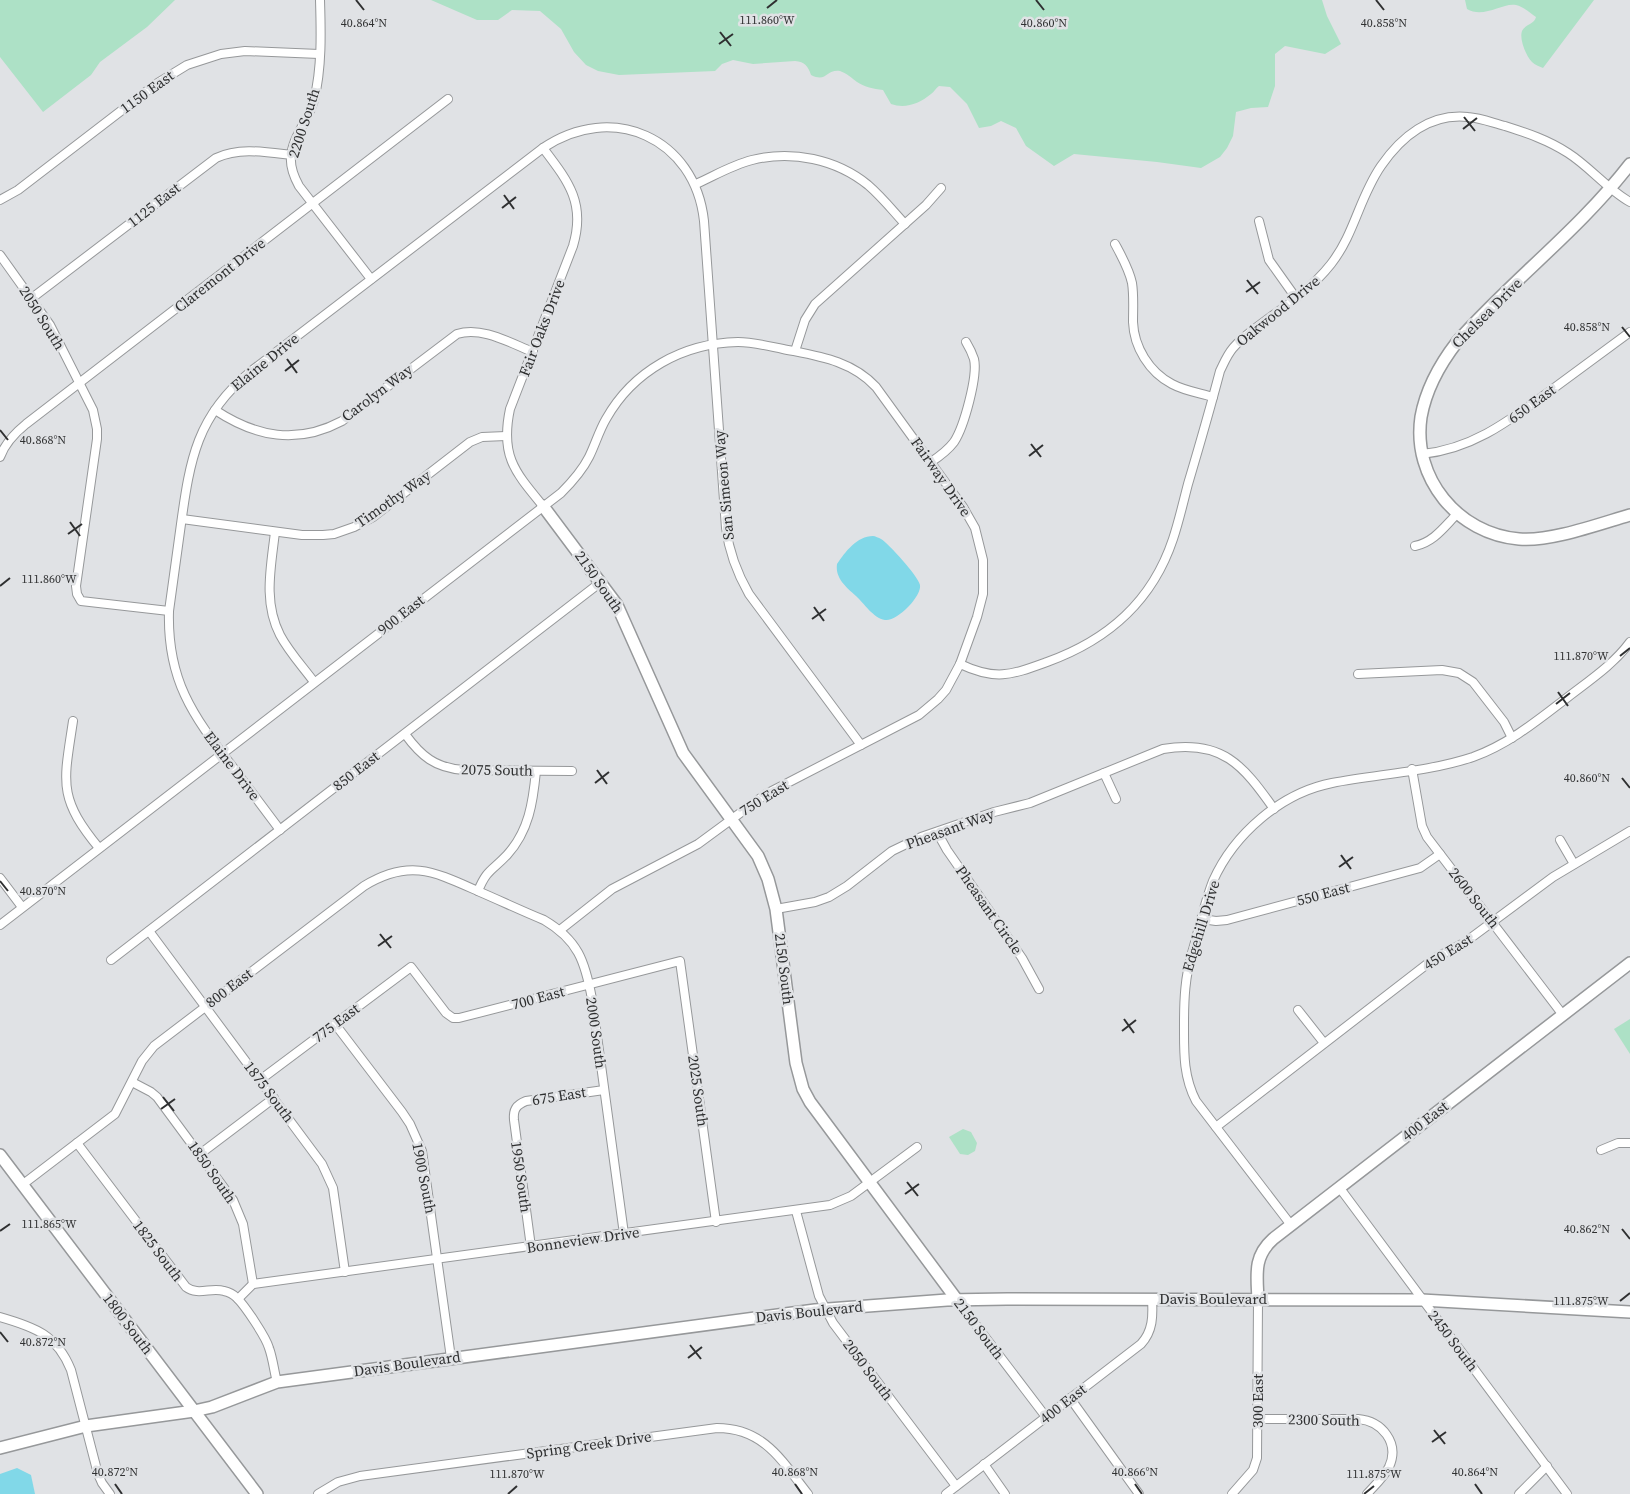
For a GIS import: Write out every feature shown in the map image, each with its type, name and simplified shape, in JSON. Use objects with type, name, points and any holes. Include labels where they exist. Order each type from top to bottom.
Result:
[{"type":"street","name":"2200 South","points":[[320,0],[319,54],[314,101],[291,155],[292,172],[312,203],[371,279]]},
{"type":"street","name":"1150 East","points":[[0,200],[18,190],[156,84],[187,65],[210,57],[239,51],[319,54]]},
{"type":"street","name":"Claremont Drive","points":[[0,455],[18,430],[448,99]]},
{"type":"street","name":"Oakwood Drive","points":[[960,664],[987,674],[1003,675],[1021,671],[1084,647],[1106,632],[1129,612],[1149,588],[1159,572],[1173,540],[1220,371],[1226,357],[1248,333],[1296,298],[1325,271],[1344,245],[1354,227],[1370,184],[1385,160],[1405,138],[1429,122],[1449,117],[1467,116],[1528,133],[1569,154],[1630,202]]},
{"type":"street","name":"Elaine Drive","points":[[280,830],[192,711],[180,685],[172,657],[168,626],[169,612],[188,475],[194,452],[215,410],[240,380],[556,139],[582,130],[601,127],[621,128],[641,134],[660,144],[681,162],[696,184]]},
{"type":"street","name":"Fair Oaks Drive","points":[[543,148],[571,187],[578,223],[572,246],[510,409],[506,436],[507,448],[516,471],[543,506]]},
{"type":"street","name":"1125 East","points":[[32,298],[216,158],[242,151],[291,155]]},
{"type":"street","points":[[696,184],[753,160],[785,156],[809,158],[833,165],[856,177],[878,194],[906,224]]},
{"type":"street","name":"Chelsea Drive","points":[[1630,164],[1611,188],[1558,244],[1465,332],[1450,351],[1431,383],[1420,425],[1422,454],[1426,469],[1435,488],[1456,514],[1476,527],[1493,534],[1529,540],[1548,537],[1630,515]]},
{"type":"street","name":"San Simeon Way","points":[[696,184],[703,212],[726,528],[735,566],[749,594],[861,745]]},
{"type":"street","points":[[795,352],[805,320],[815,304],[906,224],[941,188]]},
{"type":"street","points":[[1258,220],[1269,260],[1296,298]]},
{"type":"street","points":[[1115,244],[1130,274],[1133,293],[1134,331],[1139,349],[1144,358],[1157,373],[1172,384],[1213,397]]},
{"type":"street","name":"2050 South","points":[[0,255],[50,325],[93,410],[97,439],[76,586],[78,598],[81,601],[169,612]]},
{"type":"street","name":"Carolyn Way","points":[[215,410],[229,420],[269,434],[295,436],[308,434],[342,421],[457,334],[477,332],[533,352]]},
{"type":"street","name":"650 East","points":[[1422,454],[1436,453],[1459,447],[1493,432],[1630,332]]},
{"type":"street","points":[[931,462],[951,446],[963,422],[974,371],[974,360],[966,342]]},
{"type":"street","name":"900 East","points":[[0,924],[561,493],[583,467],[606,419],[617,402],[648,371],[668,359],[689,350],[713,344],[746,343],[795,352]]},
{"type":"street","name":"Fairway Drive","points":[[795,352],[840,362],[863,374],[876,387],[970,517],[978,538],[983,560],[984,582],[980,606],[960,664]]},
{"type":"street","name":"Timothy Way","points":[[182,519],[275,532],[323,536],[354,527],[372,517],[470,442],[482,438],[506,436]]},
{"type":"street","name":"2150 South","points":[[543,506],[623,614],[683,753],[761,862],[776,909],[799,1077],[807,1096],[818,1115],[1046,1417]]},
{"type":"street","points":[[1415,546],[1428,542],[1456,514]]},
{"type":"street","points":[[275,532],[269,584],[271,611],[281,636],[314,682]]},
{"type":"street","name":"850 East","points":[[111,960],[601,582]]},
{"type":"street","name":"Edgehill Drive","points":[[1291,1225],[1196,1101],[1191,1091],[1184,1062],[1185,982],[1214,879],[1226,859],[1251,828],[1286,800],[1317,786],[1446,764],[1471,757],[1529,728],[1604,669],[1620,655],[1630,642]]},
{"type":"street","name":"750 East","points":[[560,930],[612,889],[698,844],[766,794],[919,714],[946,690],[960,664]]},
{"type":"street","points":[[1358,674],[1442,670],[1459,673],[1474,682],[1504,722],[1512,738]]},
{"type":"street","points":[[73,721],[66,772],[67,793],[78,821],[99,848]]},
{"type":"street","name":"2075 South","points":[[405,734],[424,756],[436,764],[450,768],[464,770],[572,771]]},
{"type":"street","name":"Pheasant Way","points":[[776,909],[829,897],[847,886],[892,851],[921,837],[994,812],[1030,803],[1162,749],[1201,748],[1216,752],[1237,763],[1254,781],[1274,809]]},
{"type":"street","name":"2600 South","points":[[1412,769],[1422,826],[1427,837],[1563,1014]]},
{"type":"street","points":[[478,891],[484,876],[506,856],[522,832],[531,810],[536,771]]},
{"type":"street","points":[[1104,773],[1116,799]]},
{"type":"street","name":"450 East","points":[[1216,1127],[1435,958],[1464,943],[1542,885],[1630,831]]},
{"type":"street","name":"Pheasant Circle","points":[[937,832],[947,850],[1022,958],[1039,989]]},
{"type":"street","points":[[1560,840],[1574,864]]},
{"type":"street","name":"550 East","points":[[1202,919],[1227,920],[1420,868],[1440,854]]},
{"type":"street","name":"800 East","points":[[22,1184],[115,1114],[149,1050],[357,891],[380,877],[400,871],[425,871],[440,874],[478,891]]},
{"type":"street","points":[[0,878],[22,908]]},
{"type":"street","name":"2000 South","points":[[478,891],[544,920],[560,930],[577,950],[583,962],[589,985],[624,1234]]},
{"type":"street","name":"1875 South","points":[[149,931],[315,1152],[328,1176],[332,1188],[344,1272]]},
{"type":"street","name":"700 East","points":[[411,967],[446,1013],[453,1018],[459,1018],[680,961]]},
{"type":"street","name":"2025 South","points":[[680,961],[716,1222]]},
{"type":"street","name":"400 East","points":[[1258,1300],[1258,1262],[1261,1252],[1273,1239],[1630,963]]},
{"type":"street","name":"775 East","points":[[260,1080],[411,967]]},
{"type":"street","points":[[1298,1010],[1324,1044]]},
{"type":"street","name":"1900 South","points":[[335,1024],[402,1112],[416,1137],[425,1165],[451,1358]]},
{"type":"street","name":"1850 South","points":[[132,1082],[157,1097],[226,1189],[239,1212],[246,1236],[252,1284]]},
{"type":"street","name":"675 East","points":[[515,1108],[520,1103],[526,1101],[604,1090]]},
{"type":"street","points":[[200,1154],[274,1098]]},
{"type":"street","name":"1950 South","points":[[515,1108],[514,1120],[531,1247]]},
{"type":"street","name":"1825 South","points":[[77,1143],[186,1287],[196,1292],[225,1291],[238,1299]]},
{"type":"street","points":[[1601,1150],[1618,1143],[1630,1143]]},
{"type":"street","name":"Bonneview Drive","points":[[252,1284],[830,1205],[841,1202],[917,1147]]},
{"type":"street","name":"1800 South","points":[[0,1155],[256,1494]]},
{"type":"street","name":"2450 South","points":[[1339,1188],[1567,1494]]},
{"type":"street","name":"2050 South","points":[[796,1211],[819,1296],[825,1309],[844,1338],[956,1486]]},
{"type":"street","points":[[252,1284],[238,1299],[266,1340],[272,1355],[277,1382]]},
{"type":"street","name":"400 East","points":[[946,1494],[1146,1338],[1151,1325],[1152,1299]]},
{"type":"street","name":"Davis Boulevard","points":[[0,1448],[86,1426],[212,1407],[277,1382],[825,1309],[957,1300],[1422,1300],[1630,1312]]},
{"type":"street","name":"300 East","points":[[1232,1494],[1257,1462],[1258,1300]]},
{"type":"street","points":[[0,1317],[32,1327],[47,1336],[59,1348],[71,1370],[98,1474],[110,1494]]},
{"type":"street","points":[[1070,1398],[1139,1494]]},
{"type":"street","name":"2300 South","points":[[1258,1419],[1364,1420],[1378,1425],[1386,1433],[1392,1449],[1391,1461],[1386,1471],[1367,1494]]},
{"type":"street","name":"Spring Creek Drive","points":[[318,1494],[338,1482],[360,1476],[717,1428],[737,1429],[766,1443],[808,1494]]},
{"type":"street","points":[[984,1464],[1006,1494]]},
{"type":"street","points":[[1519,1494],[1547,1466]]},
{"type":"green space","points":[[0,0],[175,0],[147,27],[100,62],[91,75],[43,112],[0,57]]},
{"type":"green space","points":[[431,0],[1322,0],[1327,16],[1341,44],[1325,54],[1285,46],[1275,54],[1275,86],[1268,107],[1251,108],[1236,112],[1233,136],[1227,148],[1220,157],[1201,168],[1074,154],[1054,166],[1026,146],[1016,128],[1001,121],[991,126],[979,128],[967,104],[950,87],[939,86],[922,100],[912,105],[901,106],[891,104],[883,90],[863,85],[840,71],[832,72],[824,77],[816,77],[811,75],[804,63],[795,61],[753,64],[733,60],[722,64],[715,71],[619,75],[598,71],[586,65],[574,52],[561,29],[540,11],[512,10],[498,20],[477,20]]},
{"type":"green space","points":[[1465,0],[1594,0],[1543,68],[1534,64],[1530,59],[1525,52],[1521,38],[1523,29],[1533,22],[1536,17],[1516,5],[1473,12],[1467,9]]},
{"type":"green space","points":[[1630,1019],[1630,1054],[1614,1029]]},
{"type":"green space","points":[[963,1129],[971,1132],[977,1143],[975,1151],[968,1155],[960,1154],[949,1137]]},
{"type":"water","points":[[873,536],[881,539],[896,553],[920,585],[920,590],[908,607],[890,620],[881,619],[873,613],[845,586],[838,574],[837,564],[848,550],[862,539]]},
{"type":"water","points":[[17,1468],[31,1475],[35,1494],[0,1494],[0,1474]]}]
